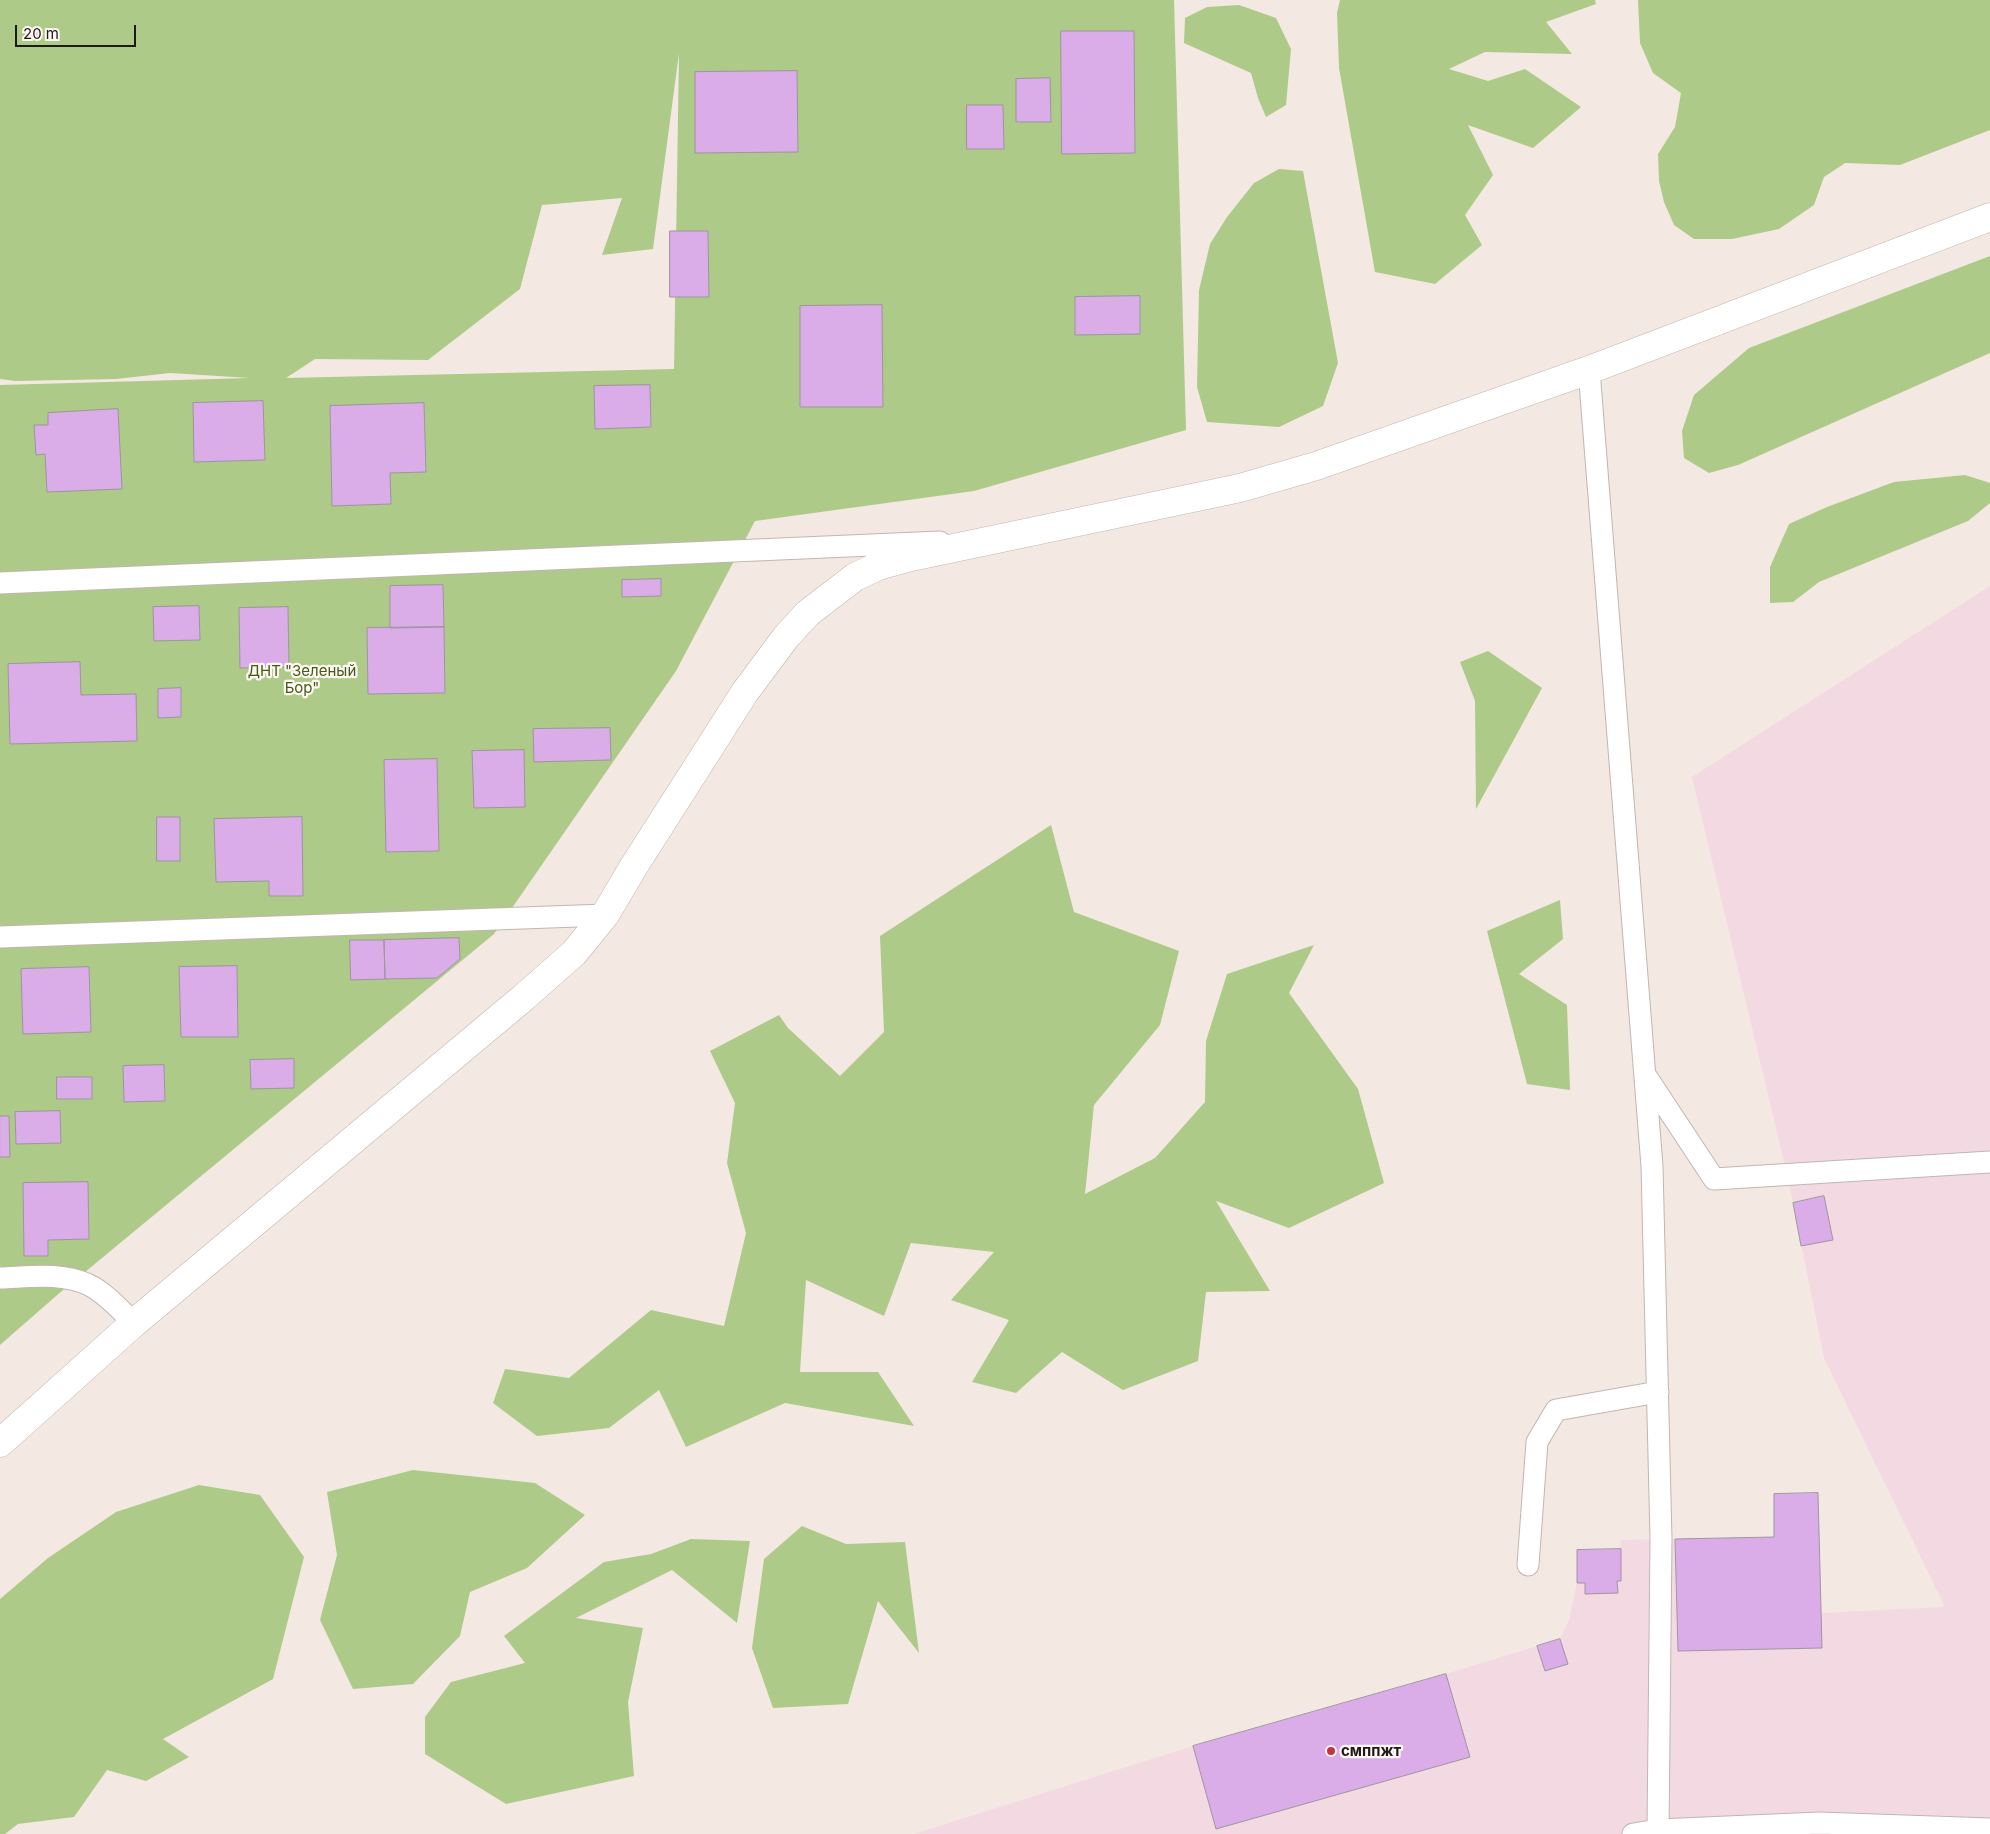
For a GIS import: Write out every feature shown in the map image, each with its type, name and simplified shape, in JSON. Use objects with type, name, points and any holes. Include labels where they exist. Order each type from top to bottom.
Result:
[{"type":"street","points":[[0,1444],[134,1323],[523,998],[574,953],[605,915],[634,866],[766,661],[808,613],[855,577],[878,566],[990,539],[1230,490],[1316,466],[1589,370],[1990,217]]},
{"type":"lane","points":[[1589,370],[1652,1166],[1661,1539],[1658,1830]]},
{"type":"lane","points":[[0,583],[990,539]]},
{"type":"lane","points":[[0,937],[605,915]]},
{"type":"lane","points":[[1644,1074],[1714,1178],[1990,1162]]},
{"type":"lane","points":[[0,1278],[53,1275],[90,1285],[111,1301],[134,1323]]},
{"type":"lane","points":[[1528,1565],[1537,1442],[1556,1410],[1658,1392]]},
{"type":"lane","points":[[1633,1834],[1658,1830],[1819,1824],[1990,1829]]},
{"type":"shaded area","points":[[1990,586],[1990,1834],[914,1834],[1193,1746],[1446,1674],[1560,1639],[1569,1620],[1577,1583],[1577,1550],[1620,1549],[1621,1540],[1675,1539],[1678,1651],[1821,1648],[1821,1613],[1945,1607],[1824,1358],[1787,1174],[1692,777]]},
{"type":"green space","name":"ДНТ \"Зеленый Бор\"","points":[[0,0],[1174,0],[1186,430],[974,491],[755,521],[676,671],[494,934],[56,1296],[0,1345],[0,385],[250,378],[170,373],[116,379],[15,381],[0,379]],"holes":[[[679,53],[674,369],[286,378],[315,359],[428,360],[520,289],[542,205],[622,198],[602,255],[653,249]]]},
{"type":"green space","points":[[1340,0],[1595,0],[1596,4],[1546,22],[1572,54],[1485,52],[1449,69],[1488,81],[1525,69],[1581,107],[1533,148],[1468,125],[1493,175],[1465,215],[1482,245],[1435,284],[1375,272],[1339,68],[1337,13]]},
{"type":"green space","points":[[1638,0],[1990,0],[1990,130],[1900,165],[1845,163],[1824,177],[1814,205],[1779,229],[1732,239],[1694,239],[1674,225],[1664,202],[1659,181],[1658,154],[1675,127],[1681,93],[1653,73],[1640,43]]},
{"type":"green space","points":[[1239,5],[1276,18],[1291,49],[1286,105],[1266,117],[1251,73],[1184,43],[1185,18],[1207,7]]},
{"type":"green space","points":[[1279,169],[1303,171],[1338,363],[1323,406],[1279,427],[1207,422],[1197,387],[1199,290],[1210,244],[1227,217],[1254,183]]},
{"type":"green space","points":[[1990,256],[1990,353],[1738,465],[1709,473],[1684,458],[1682,431],[1694,395],[1749,348]]},
{"type":"green space","points":[[1965,475],[1990,483],[1990,503],[1968,521],[1819,582],[1793,602],[1770,603],[1770,567],[1789,524],[1827,507],[1894,482]]},
{"type":"green space","points":[[1488,651],[1542,688],[1476,809],[1475,701],[1460,662]]},
{"type":"green space","points":[[1051,825],[1074,912],[1179,951],[1160,1025],[1094,1105],[1085,1194],[1155,1158],[1205,1102],[1206,1041],[1227,974],[1314,945],[1289,993],[1358,1089],[1384,1183],[1289,1228],[1216,1201],[1270,1291],[1206,1292],[1198,1361],[1123,1390],[1062,1352],[1016,1393],[972,1382],[1009,1320],[951,1300],[994,1252],[911,1243],[884,1316],[806,1280],[800,1372],[878,1372],[914,1426],[785,1403],[686,1447],[659,1390],[609,1428],[537,1436],[493,1403],[505,1369],[569,1378],[651,1310],[724,1326],[746,1233],[727,1163],[735,1103],[710,1051],[779,1015],[788,1028],[840,1076],[884,1032],[880,936]]},
{"type":"green space","points":[[1560,900],[1563,939],[1519,974],[1567,1005],[1570,1090],[1527,1084],[1487,931]]},
{"type":"green space","points":[[413,1470],[535,1483],[585,1515],[527,1568],[470,1592],[460,1636],[413,1684],[353,1689],[320,1620],[337,1555],[327,1492]]},
{"type":"green space","points":[[199,1485],[260,1495],[304,1557],[273,1679],[163,1739],[189,1757],[146,1781],[107,1770],[74,1817],[18,1824],[5,1834],[0,1834],[0,1599],[48,1558],[116,1512]]},
{"type":"green space","points":[[802,1526],[846,1544],[905,1542],[919,1653],[878,1601],[848,1704],[773,1708],[752,1648],[764,1559]]},
{"type":"green space","points":[[691,1539],[750,1541],[737,1623],[672,1570],[576,1618],[643,1628],[628,1702],[634,1776],[506,1804],[425,1754],[425,1717],[451,1682],[525,1663],[504,1636],[604,1562],[651,1554]]},
{"type":"building","points":[[1061,31],[1134,31],[1135,153],[1062,154]]},
{"type":"building","points":[[797,71],[798,152],[695,153],[695,72]]},
{"type":"building","points":[[1050,78],[1051,122],[1016,122],[1016,79]]},
{"type":"building","points":[[967,105],[1003,105],[1004,149],[967,149]]},
{"type":"building","points":[[670,231],[708,231],[709,297],[670,297]]},
{"type":"building","points":[[1140,296],[1140,334],[1075,335],[1075,297]]},
{"type":"building","points":[[882,305],[883,407],[800,407],[800,306]]},
{"type":"building","points":[[650,385],[651,427],[595,429],[594,386]]},
{"type":"building","points":[[263,401],[265,460],[194,462],[193,403]]},
{"type":"building","points":[[424,403],[426,472],[390,473],[391,504],[332,506],[330,406]]},
{"type":"building","points":[[118,409],[122,489],[47,492],[45,454],[36,455],[34,425],[48,425],[48,413]]},
{"type":"building","points":[[661,579],[661,596],[622,597],[622,580]]},
{"type":"building","points":[[443,585],[444,627],[390,628],[390,586]]},
{"type":"building","points":[[199,606],[200,640],[154,641],[153,607]]},
{"type":"building","points":[[288,607],[289,667],[240,668],[239,608]]},
{"type":"building","points":[[444,627],[445,693],[368,694],[367,628]]},
{"type":"building","points":[[80,662],[81,695],[136,694],[137,741],[10,744],[8,664]]},
{"type":"building","points":[[181,688],[181,717],[158,718],[158,689]]},
{"type":"building","points":[[610,728],[611,760],[534,762],[533,729]]},
{"type":"building","points":[[524,750],[525,807],[474,808],[472,751]]},
{"type":"building","points":[[437,759],[439,851],[386,852],[384,760]]},
{"type":"building","points":[[157,817],[180,817],[180,861],[157,861]]},
{"type":"building","points":[[302,817],[303,896],[269,896],[269,881],[216,882],[214,819]]},
{"type":"building","points":[[459,938],[460,959],[437,978],[385,979],[384,940]]},
{"type":"building","points":[[350,940],[384,940],[385,979],[351,980]]},
{"type":"building","points":[[237,966],[238,1037],[181,1037],[179,967]]},
{"type":"building","points":[[89,967],[91,1032],[23,1034],[21,969]]},
{"type":"building","points":[[294,1059],[294,1088],[251,1089],[250,1060]]},
{"type":"building","points":[[164,1065],[165,1101],[124,1102],[123,1066]]},
{"type":"building","points":[[57,1077],[92,1077],[92,1099],[57,1099]]},
{"type":"building","points":[[60,1111],[61,1143],[16,1144],[15,1112]]},
{"type":"building","points":[[0,1116],[9,1116],[10,1157],[0,1157]]},
{"type":"building","points":[[88,1182],[89,1239],[48,1240],[48,1256],[24,1256],[23,1183]]},
{"type":"building","points":[[1824,1196],[1833,1240],[1801,1246],[1793,1203]]},
{"type":"building","points":[[1818,1493],[1822,1648],[1678,1651],[1675,1539],[1774,1537],[1774,1494]]},
{"type":"building","points":[[1621,1549],[1621,1581],[1617,1581],[1618,1593],[1585,1594],[1585,1583],[1577,1583],[1577,1550]]},
{"type":"building","points":[[1560,1639],[1568,1664],[1545,1671],[1537,1646]]},
{"type":"building","name":"смппжт","points":[[1446,1674],[1470,1757],[1216,1829],[1193,1746]]},
{"type":"place","name":"смппжт","points":[[1331,1751]]}]
